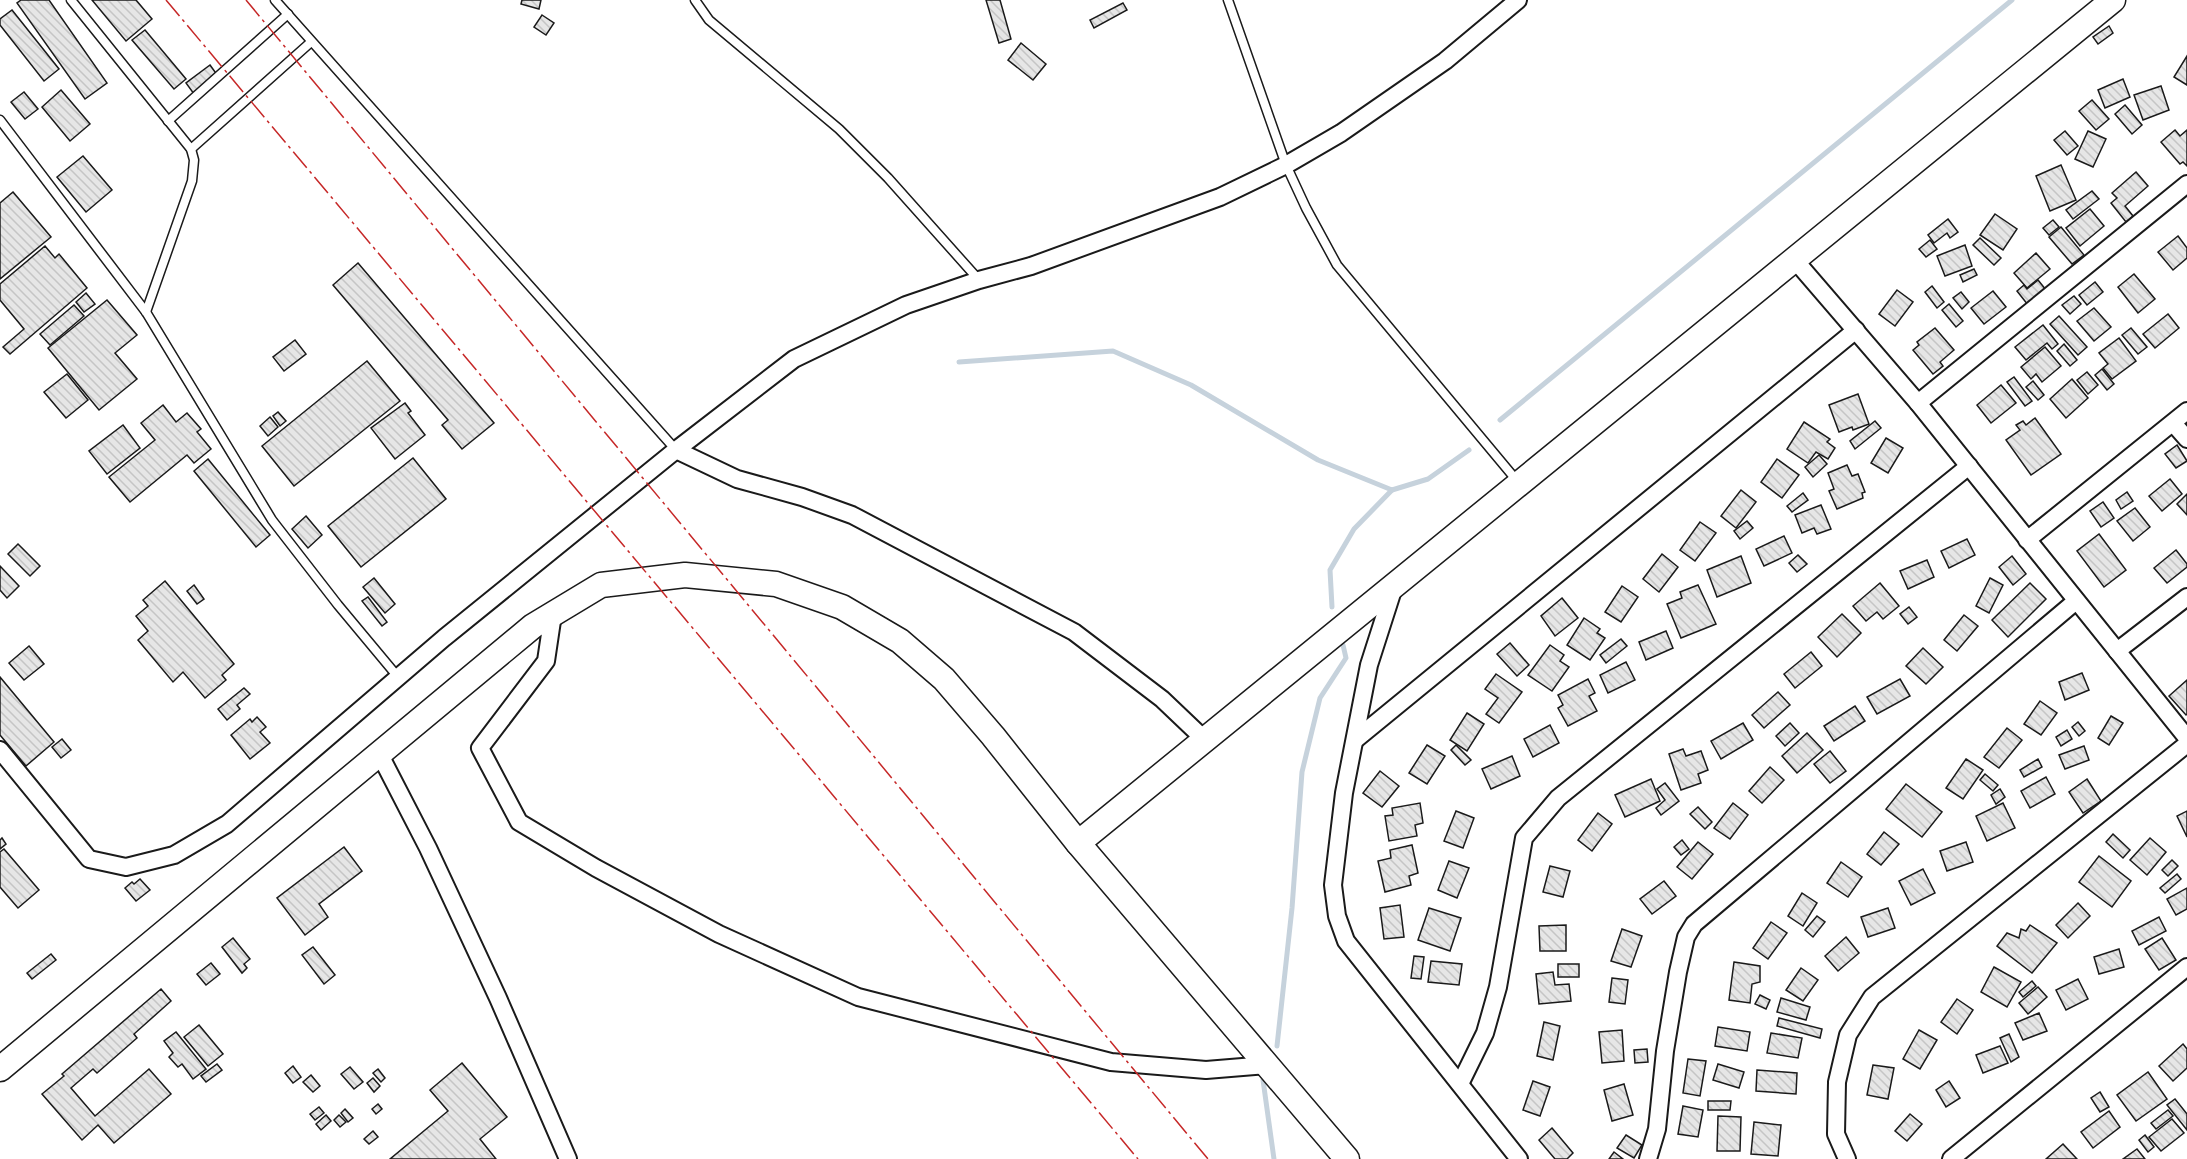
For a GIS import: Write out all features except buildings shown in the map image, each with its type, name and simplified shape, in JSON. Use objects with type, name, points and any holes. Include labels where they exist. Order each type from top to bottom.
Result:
[{"type":"street","points":[[0,750],[89,859],[126,867],[174,855],[227,824],[444,638],[676,450],[794,358],[906,305],[979,280],[1031,266],[1220,197],[1286,165],[1341,133],[1445,61],[1518,0]]},
{"type":"street","points":[[1078,843],[2113,0]]},
{"type":"street","points":[[1918,403],[2187,184]]},
{"type":"street","points":[[1794,259],[1918,403],[2187,738]]},
{"type":"street","points":[[1355,740],[1856,330]]},
{"type":"street","points":[[2027,540],[2187,411]]},
{"type":"street","points":[[2173,423],[2187,439]]},
{"type":"street","points":[[676,450],[737,479],[802,497],[852,515],[1074,632],[1162,699],[1204,739]]},
{"type":"street","points":[[1460,1084],[1485,1033],[1498,987],[1524,838],[1558,798],[1969,466]]},
{"type":"street","points":[[0,1069],[533,626],[601,585],[685,575],[776,584],[842,607],[900,641],[944,679],[993,736],[1078,843],[1347,1159]]},
{"type":"street","points":[[1395,583],[1369,665],[1347,773],[1333,885],[1337,916],[1346,940],[1519,1159]]},
{"type":"street","points":[[2117,651],[2187,597]]},
{"type":"street","points":[[1648,1159],[1657,1130],[1665,1051],[1678,972],[1686,937],[1694,924],[2076,601]]},
{"type":"street","points":[[553,614],[546,661],[480,748],[519,822],[596,868],[719,934],[858,996],[1111,1062],[1206,1070],[1268,1065]]},
{"type":"street","points":[[1847,1159],[1836,1134],[1837,1082],[1848,1035],[1872,997],[2187,744]]},
{"type":"street","points":[[380,753],[428,848],[498,998],[568,1159]]},
{"type":"street","points":[[1951,1159],[2187,967]]},
{"type":"lane","points":[[71,0],[191,148],[194,160],[192,181],[146,312]]},
{"type":"lane","points":[[275,0],[676,450]]},
{"type":"lane","points":[[695,0],[709,20],[847,137],[888,178],[979,280]]},
{"type":"lane","points":[[1228,0],[1286,165],[1337,265],[1518,483]]},
{"type":"lane","points":[[168,121],[288,14]]},
{"type":"lane","points":[[191,148],[311,42]]},
{"type":"lane","points":[[0,120],[146,312],[272,520],[398,677]]},
{"type":"waterway","points":[[1500,420],[2012,0]]},
{"type":"waterway","points":[[959,362],[1113,351],[1191,385],[1318,460],[1392,490],[1428,479],[1469,450]]},
{"type":"waterway","points":[[1332,607],[1330,570],[1354,529],[1392,490]]},
{"type":"waterway","points":[[1277,1046],[1292,908],[1302,772],[1320,698],[1346,658],[1343,645]]},
{"type":"waterway","points":[[1263,1080],[1274,1159]]},
{"type":"power","points":[[166,0],[1138,1159]]},
{"type":"power","points":[[246,0],[1208,1159]]}]
